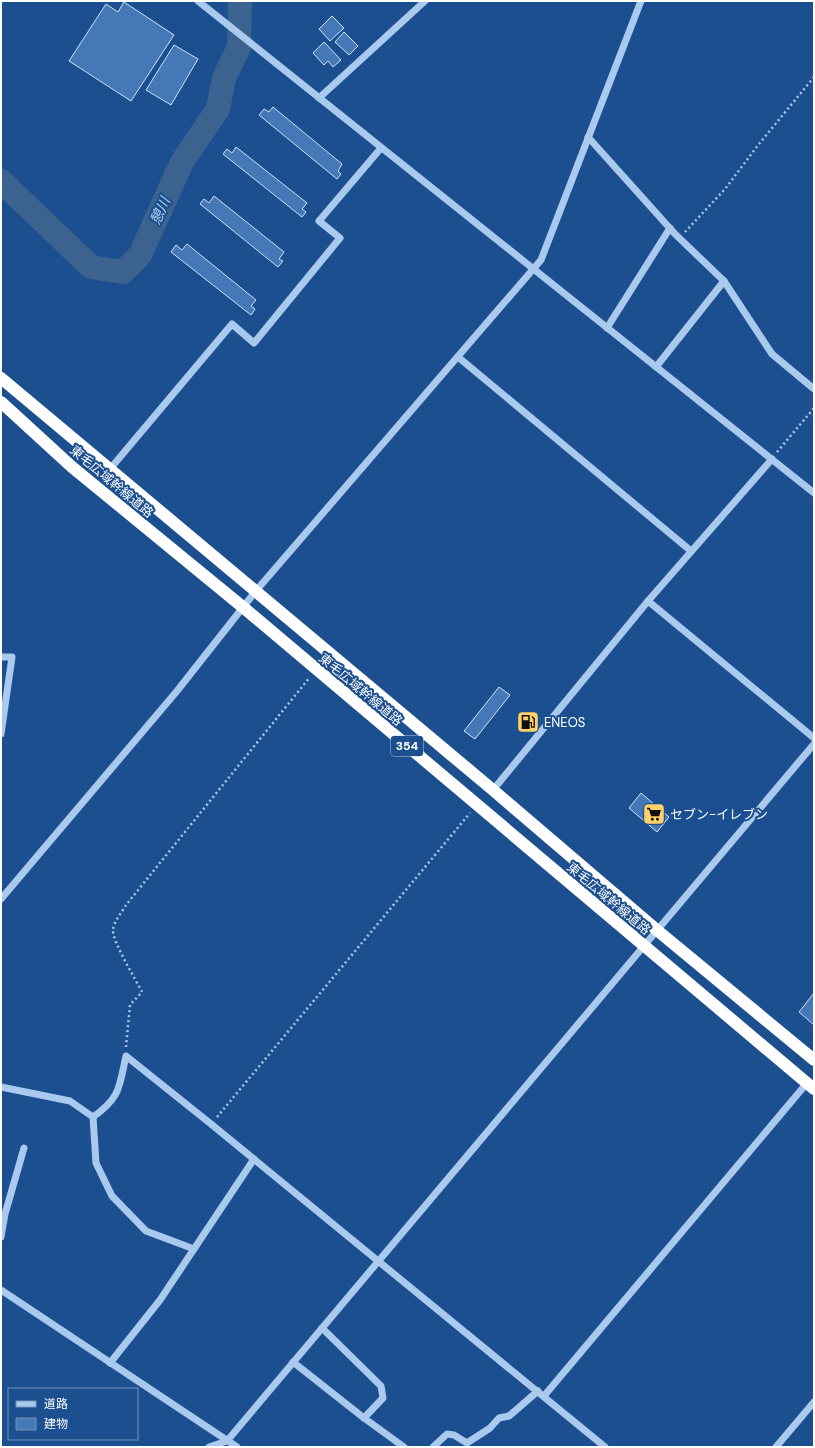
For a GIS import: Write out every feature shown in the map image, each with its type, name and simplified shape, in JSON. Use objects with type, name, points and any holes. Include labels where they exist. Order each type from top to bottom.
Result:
[{"type":"highway","name":"東毛広域幹線道路","points":[[1,378],[493,790],[658,931],[814,1060]]},
{"type":"highway","name":"東毛広域幹線道路","points":[[1,402],[72,467],[244,608],[810,1086]]},
{"type":"street","points":[[198,1],[814,493]]},
{"type":"street","points":[[319,98],[425,1]]},
{"type":"street","points":[[1,899],[177,692],[256,592],[534,270],[541,260],[641,1]]},
{"type":"street","points":[[588,137],[670,228],[724,281],[772,354],[814,389]]},
{"type":"street","points":[[110,469],[232,324],[254,342],[340,238],[319,221],[381,148]]},
{"type":"street","points":[[607,328],[670,228]]},
{"type":"street","points":[[656,367],[724,281]]},
{"type":"street","points":[[458,357],[691,551]]},
{"type":"street","points":[[493,790],[648,601],[772,459]]},
{"type":"street","points":[[648,601],[814,738]]},
{"type":"street","points":[[1,657],[12,657],[1,734]]},
{"type":"street","points":[[209,1447],[228,1444],[378,1260],[643,945],[658,931],[814,744]]},
{"type":"street","points":[[93,1117],[110,1105],[118,1091],[126,1056],[212,1124],[605,1447]]},
{"type":"street","points":[[433,1447],[447,1434],[454,1435],[467,1443],[490,1428],[499,1418],[509,1416],[541,1394],[810,1086]]},
{"type":"street","points":[[1,1087],[70,1100],[93,1117],[96,1164],[112,1196],[146,1231],[194,1249]]},
{"type":"street","points":[[1,1237],[5,1214],[24,1148]]},
{"type":"street","points":[[110,1363],[160,1300],[254,1159]]},
{"type":"street","points":[[1,1290],[228,1444],[237,1447]]},
{"type":"street","points":[[322,1328],[382,1386],[383,1398],[364,1418]]},
{"type":"street","points":[[294,1362],[364,1418],[404,1447]]},
{"type":"street","points":[[776,1447],[814,1402]]},
{"type":"path","points":[[680,238],[725,189],[759,144],[814,77]]},
{"type":"path","points":[[772,459],[814,408]]},
{"type":"path","points":[[126,1056],[130,1005],[142,992],[117,944],[113,930],[126,905],[316,669]]},
{"type":"path","points":[[212,1124],[477,805]]},
{"type":"building","points":[[124,2],[174,35],[131,101],[69,61],[106,4],[118,12]]},
{"type":"building","points":[[332,16],[344,28],[330,41],[319,29]]},
{"type":"building","points":[[344,32],[358,46],[349,55],[335,42]]},
{"type":"building","points":[[324,42],[341,60],[333,67],[328,61],[324,65],[313,53]]},
{"type":"building","points":[[174,45],[198,59],[171,105],[146,90]]},
{"type":"building","points":[[273,107],[342,164],[338,171],[341,174],[337,179],[259,115],[264,109],[269,112]]},
{"type":"building","points":[[236,147],[307,203],[302,209],[306,212],[302,217],[223,154],[227,149],[232,153]]},
{"type":"building","points":[[214,196],[284,252],[279,259],[283,261],[278,267],[200,204],[204,199],[209,203]]},
{"type":"building","points":[[187,244],[256,300],[251,306],[255,309],[251,315],[171,252],[176,245],[182,250]]},
{"type":"building","points":[[499,687],[510,695],[475,739],[464,731]]},
{"type":"building","points":[[641,793],[669,817],[657,832],[629,808]]},
{"type":"building","points":[[814,993],[814,1025],[799,1012]]},
{"type":"waterway","name":"憩川","points":[[1,181],[91,267],[123,272],[140,255],[182,162],[218,109],[224,78],[239,47],[240,1]]},
{"type":"place","name":"ENEOS","points":[[528,722]]},
{"type":"place","name":"セブン-イレブン","points":[[654,814]]}]
